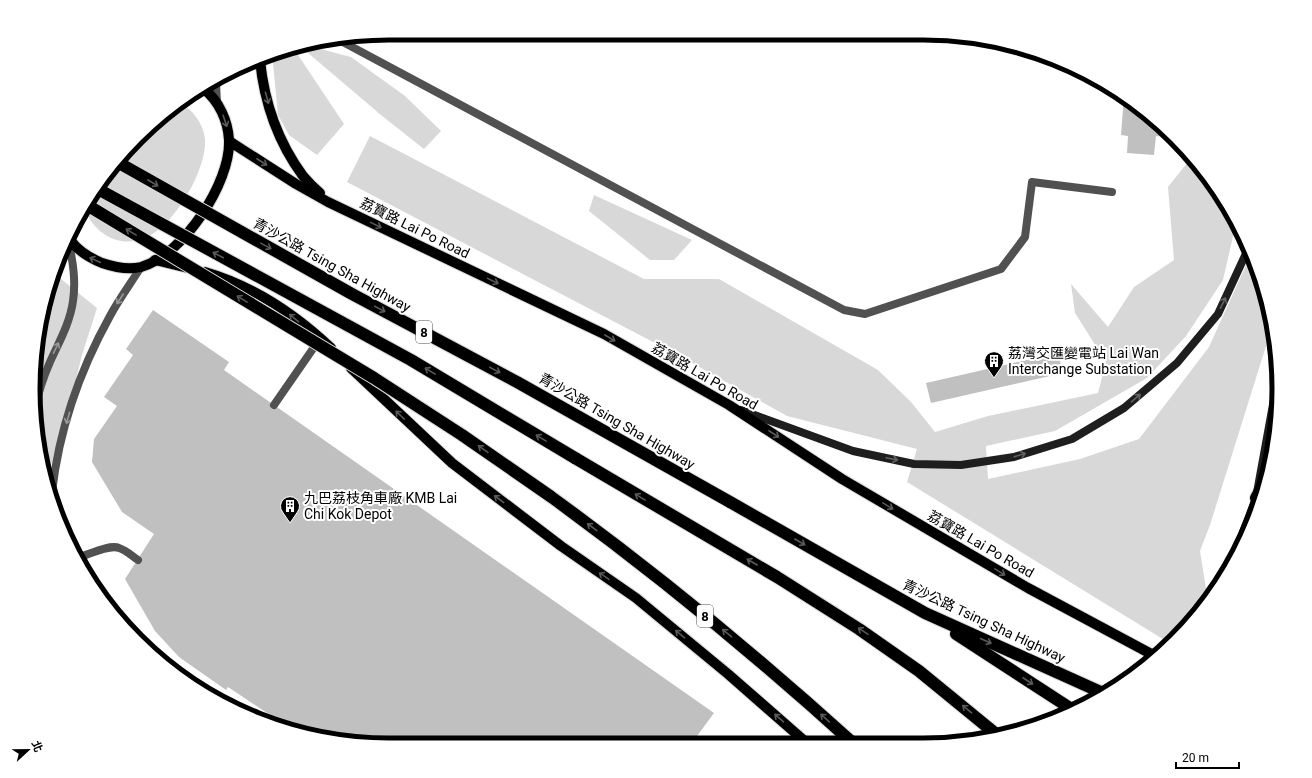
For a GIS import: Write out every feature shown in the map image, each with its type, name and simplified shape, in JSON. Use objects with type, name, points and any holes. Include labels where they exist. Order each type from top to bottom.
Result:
[{"type":"highway","name":"青沙公路 Tsing Sha Highway","points":[[122,165],[352,294],[517,382],[925,613],[1098,691]]},
{"type":"highway","points":[[102,191],[411,360],[778,577],[859,628],[898,656],[992,731]]},
{"type":"highway","name":"8","points":[[91,207],[374,378],[462,435],[550,496],[632,557],[707,617],[847,738]]},
{"type":"highway","points":[[925,613],[1067,706]]},
{"type":"main road","points":[[260,65],[262,81],[271,116],[281,139],[291,158],[304,177],[328,202]]},
{"type":"main road","points":[[72,244],[92,259],[108,265],[126,268],[141,267],[175,248],[192,228],[208,205],[220,182],[226,163],[229,141],[228,129],[217,103],[206,92]]},
{"type":"main road","name":"荔寶路 Lai Po Road","points":[[229,141],[296,184],[328,202],[604,334],[729,406],[842,479],[1028,588],[1150,653]]},
{"type":"main road","points":[[729,406],[854,451],[914,464],[961,465],[1014,457],[1072,439],[1124,408],[1177,363],[1218,314],[1245,255]]},
{"type":"main road","points":[[155,260],[207,273],[245,287],[282,307],[320,338],[452,463],[561,546],[636,598],[728,674],[801,738]]},
{"type":"main road","points":[[1259,483],[1270,420]]},
{"type":"street","points":[[344,43],[837,307],[851,312],[865,314],[1001,269],[1025,237],[1032,182],[1112,192]]},
{"type":"street","points":[[216,86],[217,103]]},
{"type":"street","points":[[40,391],[50,363],[66,328],[74,302],[75,274],[71,247]]},
{"type":"street","points":[[54,484],[62,440],[80,380],[92,351],[111,314],[141,267]]},
{"type":"street","points":[[274,405],[320,338]]},
{"type":"street","points":[[83,556],[106,548],[114,547],[120,548],[138,560]]},
{"type":"shaded area","points":[[317,48],[351,57],[405,96],[441,131],[424,149],[381,115],[305,51]]},
{"type":"shaded area","points":[[297,53],[344,124],[317,155],[289,135],[278,115],[273,60]]},
{"type":"shaded area","points":[[185,106],[189,109],[200,122],[204,133],[204,151],[201,165],[188,194],[169,219],[149,236],[129,242],[111,238],[96,227],[87,214],[99,195],[112,177],[142,142]]},
{"type":"shaded area","points":[[370,136],[644,279],[719,279],[878,370],[911,402],[935,432],[988,416],[1098,393],[1106,362],[1075,313],[1071,284],[1108,327],[1134,287],[1174,260],[1168,187],[1187,161],[1213,195],[1234,232],[1223,280],[1186,336],[1147,378],[1055,431],[986,446],[988,479],[1080,459],[1139,439],[1209,347],[1248,263],[1260,299],[1268,337],[1210,525],[1200,551],[1207,592],[1185,619],[1165,640],[907,482],[917,449],[787,416],[678,355],[347,182]]},
{"type":"shaded area","points":[[594,195],[692,240],[674,260],[650,260],[589,211]]},
{"type":"shaded area","points":[[59,277],[97,308],[82,355],[55,465],[52,462],[50,469],[43,435],[40,389],[43,343],[52,299]]},
{"type":"building","points":[[1123,104],[1164,137],[1156,136],[1154,155],[1127,153],[1128,136],[1121,135]]},
{"type":"building","name":"九巴荔枝角車廠 KMB Lai Chi Kok Depot","points":[[153,310],[229,362],[224,370],[714,713],[697,736],[700,738],[389,738],[343,735],[299,726],[282,721],[267,713],[228,687],[226,690],[179,657],[155,631],[125,579],[154,534],[122,512],[92,462],[94,439],[117,406],[104,397],[133,355],[126,349]]},
{"type":"building","name":"荔灣交匯變電站 Lai Wan Interchange Substation","points":[[1058,353],[1063,373],[931,403],[926,383]]},
{"type":"place","name":"荔灣交匯變電站 Lai Wan Interchange Substation","points":[[994,378]]},
{"type":"place","name":"九巴荔枝角車廠 KMB Lai Chi Kok Depot","points":[[290,523]]}]
